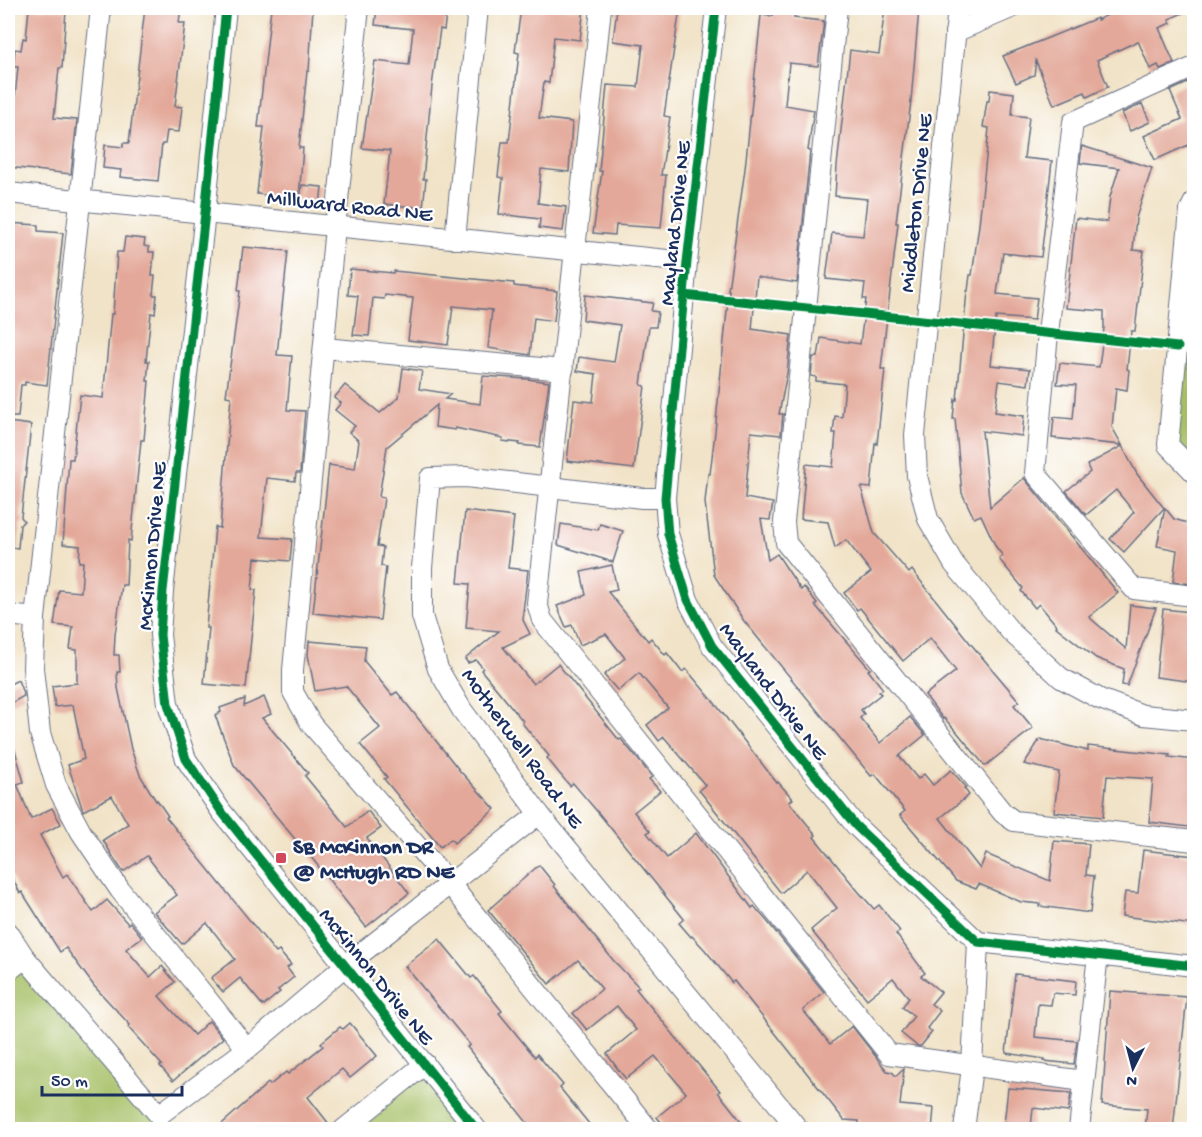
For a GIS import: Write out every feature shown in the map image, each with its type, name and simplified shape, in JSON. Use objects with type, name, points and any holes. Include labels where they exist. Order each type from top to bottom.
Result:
[{"type":"street","points":[[101,8],[35,618],[33,668],[40,733],[56,786],[81,832],[120,890],[247,1049]]},
{"type":"street","name":"McKinnon Drive NE","points":[[226,8],[163,591],[160,635],[168,704],[186,759],[221,811],[477,1130]]},
{"type":"street","points":[[359,8],[292,669],[293,692],[311,724],[450,884],[649,1130]]},
{"type":"street","points":[[455,239],[478,8]]},
{"type":"street","points":[[601,8],[537,603],[542,620],[889,1054],[1083,1081]]},
{"type":"street","name":"Mayland Drive NE","points":[[716,8],[687,262],[665,498],[668,534],[688,600],[712,646],[856,826],[978,942]]},
{"type":"street","points":[[837,8],[784,522],[786,543],[1003,813],[1014,821],[1194,841]]},
{"type":"street","name":"Middleton Drive NE","points":[[958,8],[915,435],[917,476],[928,519],[954,564],[1011,632],[1060,678],[1100,699],[1143,715],[1194,720]]},
{"type":"street","points":[[955,32],[1011,8]]},
{"type":"street","points":[[1194,67],[1073,122],[1048,333],[1035,473],[1134,589],[1194,596]]},
{"type":"street","name":"Millward Road NE","points":[[8,193],[687,262]]},
{"type":"street","points":[[1194,202],[1190,210],[1168,445],[1194,472]]},
{"type":"street","points":[[324,348],[562,370]]},
{"type":"street","name":"Motherwell Road NE","points":[[665,498],[642,498],[466,477],[430,478],[422,568],[422,616],[438,669],[462,710],[539,814],[799,1130]]},
{"type":"street","points":[[8,615],[35,618]]},
{"type":"street","points":[[8,932],[25,958],[160,1122],[345,966],[539,814]]},
{"type":"street","points":[[964,1130],[972,1067],[978,942],[1194,966]]},
{"type":"street","points":[[1079,1130],[1098,954]]},
{"type":"street","points":[[8,971],[25,958]]},
{"type":"street","points":[[343,1130],[425,1064]]},
{"type":"green space","points":[[1194,202],[1194,472],[1168,445]]},
{"type":"green space","points":[[25,958],[159,1115],[161,1129],[8,1130],[8,971]]},
{"type":"green space","points":[[425,1064],[477,1130],[343,1130]]},
{"type":"building","points":[[29,8],[66,10],[62,68],[59,68],[54,118],[77,120],[71,174],[8,167],[18,67],[13,67],[15,49],[21,50],[23,38],[26,39]]},
{"type":"building","points":[[145,8],[181,8],[179,23],[185,23],[175,106],[182,107],[179,132],[167,131],[165,144],[162,144],[158,181],[120,177],[121,170],[103,168],[105,145],[123,147],[123,143],[129,143]]},
{"type":"building","points":[[271,8],[313,8],[309,71],[307,71],[299,148],[303,148],[299,198],[257,194],[264,127],[258,127]]},
{"type":"building","points":[[377,8],[447,8],[444,30],[440,29],[432,86],[423,179],[426,179],[423,208],[384,204],[390,151],[362,148],[375,61],[409,65],[413,29],[375,25]]},
{"type":"building","points":[[521,8],[584,8],[580,40],[554,37],[549,83],[544,82],[539,118],[572,122],[569,172],[541,169],[538,203],[566,207],[563,231],[539,228],[540,219],[499,214],[503,178],[498,177],[502,142],[509,142],[519,53],[515,52]]},
{"type":"building","points":[[617,8],[680,8],[664,116],[670,117],[661,175],[666,175],[661,228],[616,225],[615,235],[593,233],[602,171],[599,171],[607,85],[638,87],[643,45],[613,41]]},
{"type":"building","points":[[773,8],[795,8],[794,18],[824,21],[818,66],[789,63],[785,105],[814,110],[808,150],[810,151],[797,283],[757,277],[752,329],[791,335],[779,414],[783,414],[781,435],[751,432],[745,498],[773,503],[770,520],[761,519],[768,560],[777,554],[801,590],[804,587],[817,603],[815,605],[870,669],[868,670],[883,689],[879,692],[881,694],[861,710],[864,714],[860,718],[880,743],[910,717],[925,735],[899,756],[918,779],[924,774],[933,785],[951,770],[966,787],[964,788],[969,795],[940,818],[980,869],[986,854],[1050,881],[1054,841],[1089,844],[1086,875],[1094,876],[1090,913],[1021,902],[979,884],[976,889],[956,881],[900,815],[905,811],[875,774],[871,776],[744,621],[714,575],[705,502],[715,432],[728,290],[745,169],[761,15],[773,16]]},
{"type":"building","points":[[885,8],[919,9],[881,369],[885,369],[877,444],[875,443],[871,488],[861,487],[874,533],[909,573],[912,570],[1019,701],[1014,705],[1033,728],[985,766],[925,695],[956,671],[930,638],[903,661],[860,608],[857,610],[844,593],[871,572],[846,540],[835,548],[828,522],[801,519],[806,464],[833,467],[835,416],[842,417],[845,384],[816,381],[816,377],[811,376],[813,357],[818,357],[821,338],[860,344],[866,299],[863,299],[865,283],[826,279],[832,233],[863,236],[867,199],[835,196],[837,166],[850,50],[879,54]]},
{"type":"building","points":[[1131,8],[1194,8],[1169,19],[1171,23],[1159,28],[1174,63],[1160,69],[1158,65],[1150,69],[1138,41],[1097,60],[1108,87],[1087,97],[1085,92],[1054,105],[1036,61],[1034,75],[1016,83],[1003,56],[1120,9],[1121,12]]},
{"type":"building","points":[[1194,80],[1194,146],[1193,143],[1155,160],[1144,136],[1182,119],[1170,91]]},
{"type":"building","points":[[990,90],[1014,93],[1012,115],[1029,117],[1024,158],[1052,161],[1041,257],[1003,253],[997,294],[1037,298],[1034,320],[996,317],[991,365],[1030,369],[1028,385],[999,381],[995,412],[1024,416],[1022,436],[982,431],[990,507],[1024,478],[1118,593],[1089,617],[1126,649],[1130,605],[1156,608],[1127,686],[1122,685],[1124,669],[1096,658],[1056,627],[1039,604],[1035,608],[1021,591],[1023,588],[999,559],[1003,556],[996,547],[981,515],[974,518],[962,493],[955,419],[953,419],[955,399],[957,400],[967,291],[970,275],[972,275],[979,225],[989,128],[983,127]]},
{"type":"building","points":[[1142,104],[1150,122],[1130,131],[1122,113]]},
{"type":"building","points":[[1082,146],[1152,168],[1136,218],[1133,250],[1144,251],[1135,331],[1131,331],[1127,390],[1116,388],[1112,427],[1122,445],[1052,438],[1054,417],[1073,419],[1076,385],[1057,384],[1060,363],[1099,367],[1104,328],[1104,311],[1066,308],[1076,218],[1107,222],[1110,197],[1119,168],[1080,163]]},
{"type":"building","points":[[302,185],[322,187],[320,205],[300,203]]},
{"type":"building","points":[[8,223],[38,225],[38,231],[63,233],[47,385],[25,382],[25,385],[21,385],[18,417],[8,417]]},
{"type":"building","points":[[125,237],[145,239],[144,246],[149,247],[149,252],[154,252],[153,295],[157,295],[155,314],[151,313],[146,361],[149,361],[147,381],[149,381],[144,440],[141,440],[131,541],[128,540],[126,585],[122,585],[115,635],[114,655],[119,655],[120,672],[117,672],[118,688],[131,749],[140,775],[156,801],[168,816],[166,817],[276,953],[279,951],[291,965],[287,968],[294,977],[263,1006],[240,978],[223,992],[211,978],[235,959],[207,923],[182,944],[154,912],[177,895],[147,856],[123,872],[103,840],[128,824],[112,796],[83,811],[68,765],[84,759],[73,705],[55,707],[52,686],[77,683],[77,650],[70,649],[73,627],[54,625],[59,590],[81,592],[83,562],[79,562],[80,546],[63,544],[69,459],[73,459],[80,395],[103,398],[111,314],[113,314],[117,252],[123,252]]},
{"type":"building","points":[[243,247],[288,251],[277,355],[292,356],[287,410],[305,411],[300,473],[296,473],[295,481],[267,478],[261,537],[292,539],[290,561],[255,558],[252,590],[256,590],[246,688],[204,684],[209,628],[206,628],[215,527],[220,528],[231,397],[226,396],[240,291],[238,291]]},
{"type":"building","points":[[350,269],[514,283],[514,286],[557,291],[554,321],[534,318],[530,355],[488,348],[492,310],[453,306],[448,345],[408,340],[413,298],[385,295],[384,299],[373,298],[369,336],[353,335],[358,296],[348,295]]},
{"type":"building","points":[[585,295],[653,303],[651,311],[658,312],[656,327],[649,327],[641,385],[645,386],[634,469],[567,461],[574,400],[593,402],[596,374],[577,371],[579,357],[614,362],[620,325],[583,320]]},
{"type":"building","points":[[403,368],[422,371],[419,389],[451,394],[445,399],[480,404],[483,376],[549,382],[540,447],[519,445],[520,443],[502,441],[503,438],[455,428],[455,430],[435,427],[437,405],[387,447],[379,497],[384,498],[377,546],[383,547],[381,566],[386,567],[380,620],[313,613],[329,465],[355,469],[359,441],[349,432],[355,426],[335,410],[341,403],[334,398],[345,385],[380,413],[399,397]]},
{"type":"building","points":[[8,422],[31,425],[21,517],[24,521],[20,525],[18,548],[8,547]]},
{"type":"building","points":[[1122,446],[1137,474],[1164,508],[1124,552],[1110,539],[1134,512],[1116,490],[1086,515],[1066,491],[1090,472],[1087,465]]},
{"type":"building","points":[[1165,508],[1174,519],[1194,525],[1194,584],[1173,582],[1177,550],[1157,546]]},
{"type":"building","points":[[465,511],[514,517],[508,568],[528,570],[523,620],[530,634],[503,647],[533,684],[558,664],[619,740],[621,739],[641,763],[652,777],[649,779],[660,791],[634,812],[650,831],[647,833],[667,858],[696,833],[752,908],[754,906],[767,921],[824,992],[803,1010],[830,1044],[852,1026],[887,1071],[896,1076],[904,1069],[900,1105],[934,1108],[932,1130],[859,1130],[859,1121],[844,1120],[734,981],[732,983],[679,923],[684,919],[601,816],[573,783],[570,786],[547,758],[549,756],[522,723],[523,721],[481,670],[483,668],[476,660],[468,663],[465,659],[499,631],[466,628],[470,584],[458,583]]},
{"type":"building","points":[[561,524],[598,530],[600,524],[623,531],[613,562],[558,545]]},
{"type":"building","points":[[612,565],[617,590],[608,592],[648,641],[651,638],[682,672],[686,669],[713,701],[777,783],[793,799],[789,802],[816,835],[814,837],[874,909],[879,905],[900,931],[896,934],[925,973],[921,976],[941,992],[931,1004],[940,1011],[927,1028],[932,1032],[921,1046],[917,1046],[901,1033],[914,1016],[902,1007],[909,998],[893,978],[867,999],[811,930],[837,908],[807,870],[781,893],[699,790],[705,785],[664,737],[659,741],[647,725],[668,708],[639,673],[618,691],[604,675],[625,658],[606,634],[580,645],[572,625],[566,627],[557,606],[586,595],[581,572]]},
{"type":"building","points":[[1163,609],[1191,612],[1187,643],[1194,644],[1194,682],[1156,677]]},
{"type":"building","points":[[309,641],[366,646],[364,661],[392,695],[397,692],[460,771],[495,809],[454,843],[451,839],[440,847],[384,779],[387,777],[360,744],[380,728],[346,686],[315,691],[308,655]]},
{"type":"building","points":[[18,680],[24,696],[8,705],[8,685]]},
{"type":"building","points":[[264,697],[271,714],[262,718],[308,773],[305,776],[347,827],[368,811],[381,828],[367,838],[409,893],[366,927],[300,843],[234,765],[215,715],[221,712],[220,708],[245,699],[244,706]]},
{"type":"building","points":[[1040,739],[1088,751],[1088,746],[1170,755],[1169,757],[1194,760],[1194,788],[1189,827],[1149,822],[1153,779],[1107,776],[1103,817],[1054,812],[1059,772],[1024,764]]},
{"type":"building","points":[[12,740],[24,782],[17,784],[31,819],[52,808],[61,824],[40,835],[63,877],[67,874],[93,912],[107,900],[128,924],[130,922],[142,937],[126,949],[150,977],[162,966],[175,982],[159,996],[194,1035],[209,1021],[223,1038],[173,1081],[128,1027],[130,1025],[94,986],[66,948],[60,952],[22,892],[20,893],[8,870],[8,741]]},
{"type":"building","points":[[1143,850],[1194,856],[1194,925],[1122,916],[1125,892],[1138,893]]},
{"type":"building","points":[[539,865],[613,960],[639,987],[636,989],[720,1091],[718,1092],[748,1130],[667,1130],[657,1117],[686,1093],[655,1056],[626,1079],[617,1068],[607,1054],[636,1030],[617,1006],[587,1030],[573,1013],[602,989],[578,960],[549,984],[488,910]]},
{"type":"building","points":[[439,939],[471,978],[474,976],[502,1011],[499,1013],[535,1057],[537,1054],[563,1085],[560,1088],[594,1130],[533,1130],[467,1047],[470,1045],[405,966]]},
{"type":"building","points":[[1015,974],[1076,981],[1075,995],[1053,993],[1051,1005],[1038,1004],[1035,1037],[1077,1041],[1074,1064],[1044,1061],[1045,1059],[1006,1053]]},
{"type":"building","points":[[1110,991],[1187,997],[1173,1130],[1145,1130],[1147,1109],[1102,1105]]},
{"type":"building","points":[[350,1023],[377,1056],[350,1078],[342,1069],[308,1097],[329,1124],[322,1130],[215,1130],[268,1083],[270,1085],[286,1072],[288,1074],[323,1046],[321,1043],[340,1027],[343,1029]]},
{"type":"building","points":[[1008,1088],[1071,1093],[1068,1112],[1033,1108],[1031,1128],[1004,1125]]},
{"type":"cycle path","points":[[226,8],[163,591],[160,635],[168,704],[186,759],[221,811],[477,1130]]},
{"type":"cycle path","points":[[716,8],[687,262],[665,498],[668,534],[688,600],[712,646],[856,826],[978,942],[1194,966]]},
{"type":"cycle path","points":[[684,295],[1178,347]]},
{"type":"place","name":"SB McKinnon DR @ McHugh RD NE","points":[[281,858]]}]
